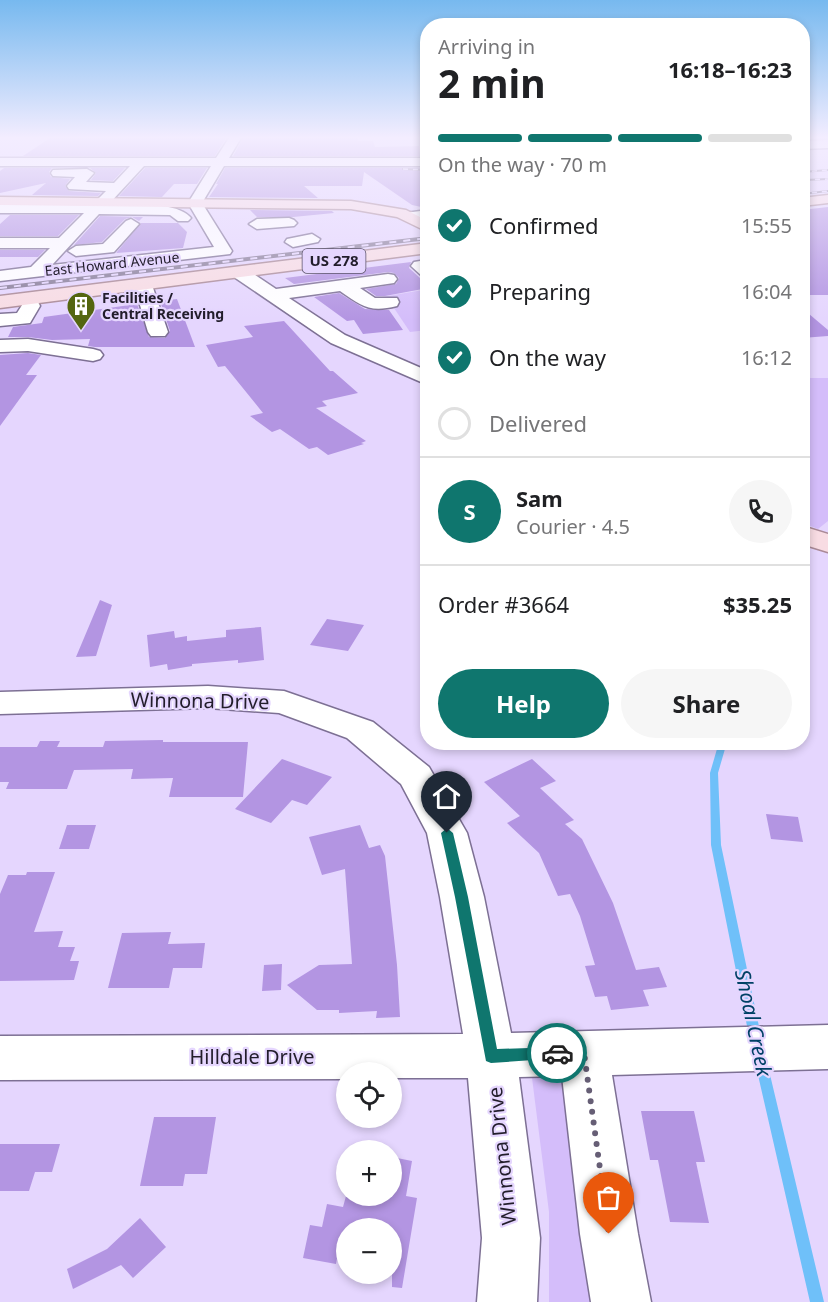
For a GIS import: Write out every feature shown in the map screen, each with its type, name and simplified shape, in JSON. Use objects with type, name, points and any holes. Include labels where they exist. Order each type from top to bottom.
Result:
[{"type":"main road","points":[[810,201],[828,199]]},
{"type":"main road","points":[[0,201],[98,207],[195,203],[351,205],[392,211],[410,216],[420,222]]},
{"type":"main road","name":"US 278","points":[[0,302],[420,250]]},
{"type":"main road","points":[[810,537],[828,543]]},
{"type":"street","points":[[36,272],[106,199]]},
{"type":"street","points":[[198,199],[195,203],[216,236]]},
{"type":"street","points":[[0,209],[98,207],[173,211],[216,236]]},
{"type":"street","points":[[410,216],[420,215]]},
{"type":"street","points":[[148,218],[183,218]]},
{"type":"street","points":[[257,224],[289,223]]},
{"type":"street","points":[[0,243],[108,249],[131,224]]},
{"type":"street","points":[[0,232],[61,246]]},
{"type":"street","name":"East Howard Avenue","points":[[0,276],[36,272],[216,236]]},
{"type":"street","points":[[293,242],[312,239]]},
{"type":"street","points":[[0,259],[61,246]]},
{"type":"street","points":[[240,273],[338,339],[420,375]]},
{"type":"street","points":[[283,293],[388,279]]},
{"type":"street","points":[[142,285],[158,332]]},
{"type":"street","points":[[343,285],[372,304],[390,302]]},
{"type":"street","points":[[0,320],[23,319],[31,306]]},
{"type":"street","points":[[0,346],[36,346],[93,355]]},
{"type":"street","name":"Winnona Drive","points":[[0,703],[208,697],[284,702],[360,730],[416,776],[447,833],[462,897],[491,1056],[511,1238],[507,1302]]},
{"type":"street","name":"Hilldale Drive","points":[[0,1058],[491,1056],[828,1047]]},
{"type":"street","points":[[584,1053],[609,1234],[621,1302]]},
{"type":"shaded area","points":[[420,291],[420,331],[410,332],[390,302],[382,297]]},
{"type":"shaded area","points":[[810,378],[828,378],[828,521],[818,529],[810,526]]},
{"type":"shaded area","points":[[531,1070],[603,1070],[642,1302],[549,1302],[549,1212]]},
{"type":"building","points":[[403,199],[420,199],[420,207],[412,205]]},
{"type":"building","points":[[828,207],[828,295],[810,295],[810,209]]},
{"type":"building","points":[[250,210],[332,211],[334,213],[293,217],[257,217]]},
{"type":"building","points":[[10,215],[79,215],[58,236],[0,236],[0,224]]},
{"type":"building","points":[[100,216],[143,217],[139,221],[132,217],[125,219],[102,242],[74,245]]},
{"type":"building","points":[[141,223],[178,223],[187,232],[183,248],[116,253]]},
{"type":"building","points":[[0,250],[45,250],[38,257],[0,257]]},
{"type":"building","points":[[411,262],[409,268],[420,278],[420,289],[376,296],[366,289],[396,284],[399,278],[394,273],[388,272],[294,284],[285,278]]},
{"type":"building","points":[[339,293],[365,309],[389,310],[403,330],[363,334],[354,320],[347,321],[314,297]]},
{"type":"building","name":"Facilities / Central Receiving","points":[[177,299],[195,347],[95,347],[88,346],[90,339],[52,340],[8,337],[13,327],[42,323],[44,317],[137,304],[149,337],[165,338],[170,331],[160,301]]},
{"type":"building","points":[[810,315],[828,330],[828,336],[810,337]]},
{"type":"building","points":[[284,321],[330,371],[333,371],[358,393],[322,401],[327,406],[316,408],[366,441],[361,443],[364,444],[328,455],[317,447],[309,449],[280,429],[272,432],[250,416],[263,413],[225,366],[218,367],[206,345],[253,337],[244,326]]},
{"type":"building","points":[[28,353],[41,355],[26,375],[37,375],[0,426],[0,355]]},
{"type":"building","points":[[100,600],[112,605],[96,656],[76,657]]},
{"type":"building","points":[[327,619],[364,625],[348,651],[310,645]]},
{"type":"building","points":[[261,627],[264,660],[192,664],[192,666],[168,670],[167,664],[150,667],[147,635],[174,631],[175,638],[187,636],[187,641],[226,637],[226,630]]},
{"type":"building","points":[[163,740],[163,742],[248,742],[243,797],[169,797],[173,778],[131,779],[133,769],[74,770],[67,789],[6,789],[9,782],[0,782],[0,747],[37,747],[40,741],[60,741],[57,747],[103,747],[105,741]]},
{"type":"building","points":[[282,759],[332,777],[307,805],[292,800],[271,823],[235,809]]},
{"type":"building","points":[[532,759],[556,781],[540,788],[574,820],[565,824],[582,839],[613,903],[636,970],[659,967],[667,987],[643,990],[649,1006],[611,1010],[607,996],[595,997],[585,966],[595,965],[580,916],[570,894],[558,896],[539,853],[507,823],[520,816],[484,782]]},
{"type":"building","points":[[766,814],[798,817],[803,842],[771,839]]},
{"type":"building","points":[[67,825],[96,825],[89,849],[59,849]]},
{"type":"building","points":[[360,825],[369,848],[380,845],[385,856],[397,965],[400,1017],[376,1018],[377,1011],[339,1013],[339,1010],[317,1010],[287,985],[319,965],[352,964],[345,869],[322,875],[309,837]]},
{"type":"building","points":[[27,872],[55,872],[34,932],[63,931],[58,947],[75,947],[70,961],[79,961],[74,980],[0,981],[0,894],[8,875],[26,875]]},
{"type":"building","points":[[171,932],[168,944],[205,943],[202,968],[173,968],[169,988],[108,988],[122,933]]},
{"type":"building","points":[[282,964],[281,990],[262,991],[264,965]]},
{"type":"building","points":[[641,1111],[694,1111],[705,1162],[696,1162],[709,1223],[670,1222],[658,1160],[650,1160]]},
{"type":"building","points":[[154,1117],[216,1117],[207,1174],[185,1174],[183,1186],[140,1186]]},
{"type":"building","points":[[0,1144],[60,1144],[52,1172],[35,1172],[29,1191],[0,1191]]},
{"type":"building","points":[[402,1159],[412,1161],[406,1196],[417,1198],[402,1288],[392,1287],[392,1284],[402,1284],[402,1218],[336,1218],[336,1264],[303,1258],[310,1225],[322,1227],[327,1204],[343,1207],[402,1206]]},
{"type":"building","points":[[140,1218],[166,1247],[133,1278],[121,1265],[73,1289],[67,1269],[107,1249]]},
{"type":"waterway","name":"Shoal Creek","points":[[721,750],[714,773],[716,845],[755,1036]]},
{"type":"waterway","name":"Shoal Creek","points":[[761,1062],[817,1302]]},
{"type":"railway","points":[[0,288],[420,239]]},
{"type":"way so far","points":[[557,1053],[584,1053],[609,1234]]},
{"type":"place","name":"Facilities / Central Receiving","points":[[81,332]]},
{"type":"route","points":[[447,833],[462,897],[491,1056],[557,1053]]}]
